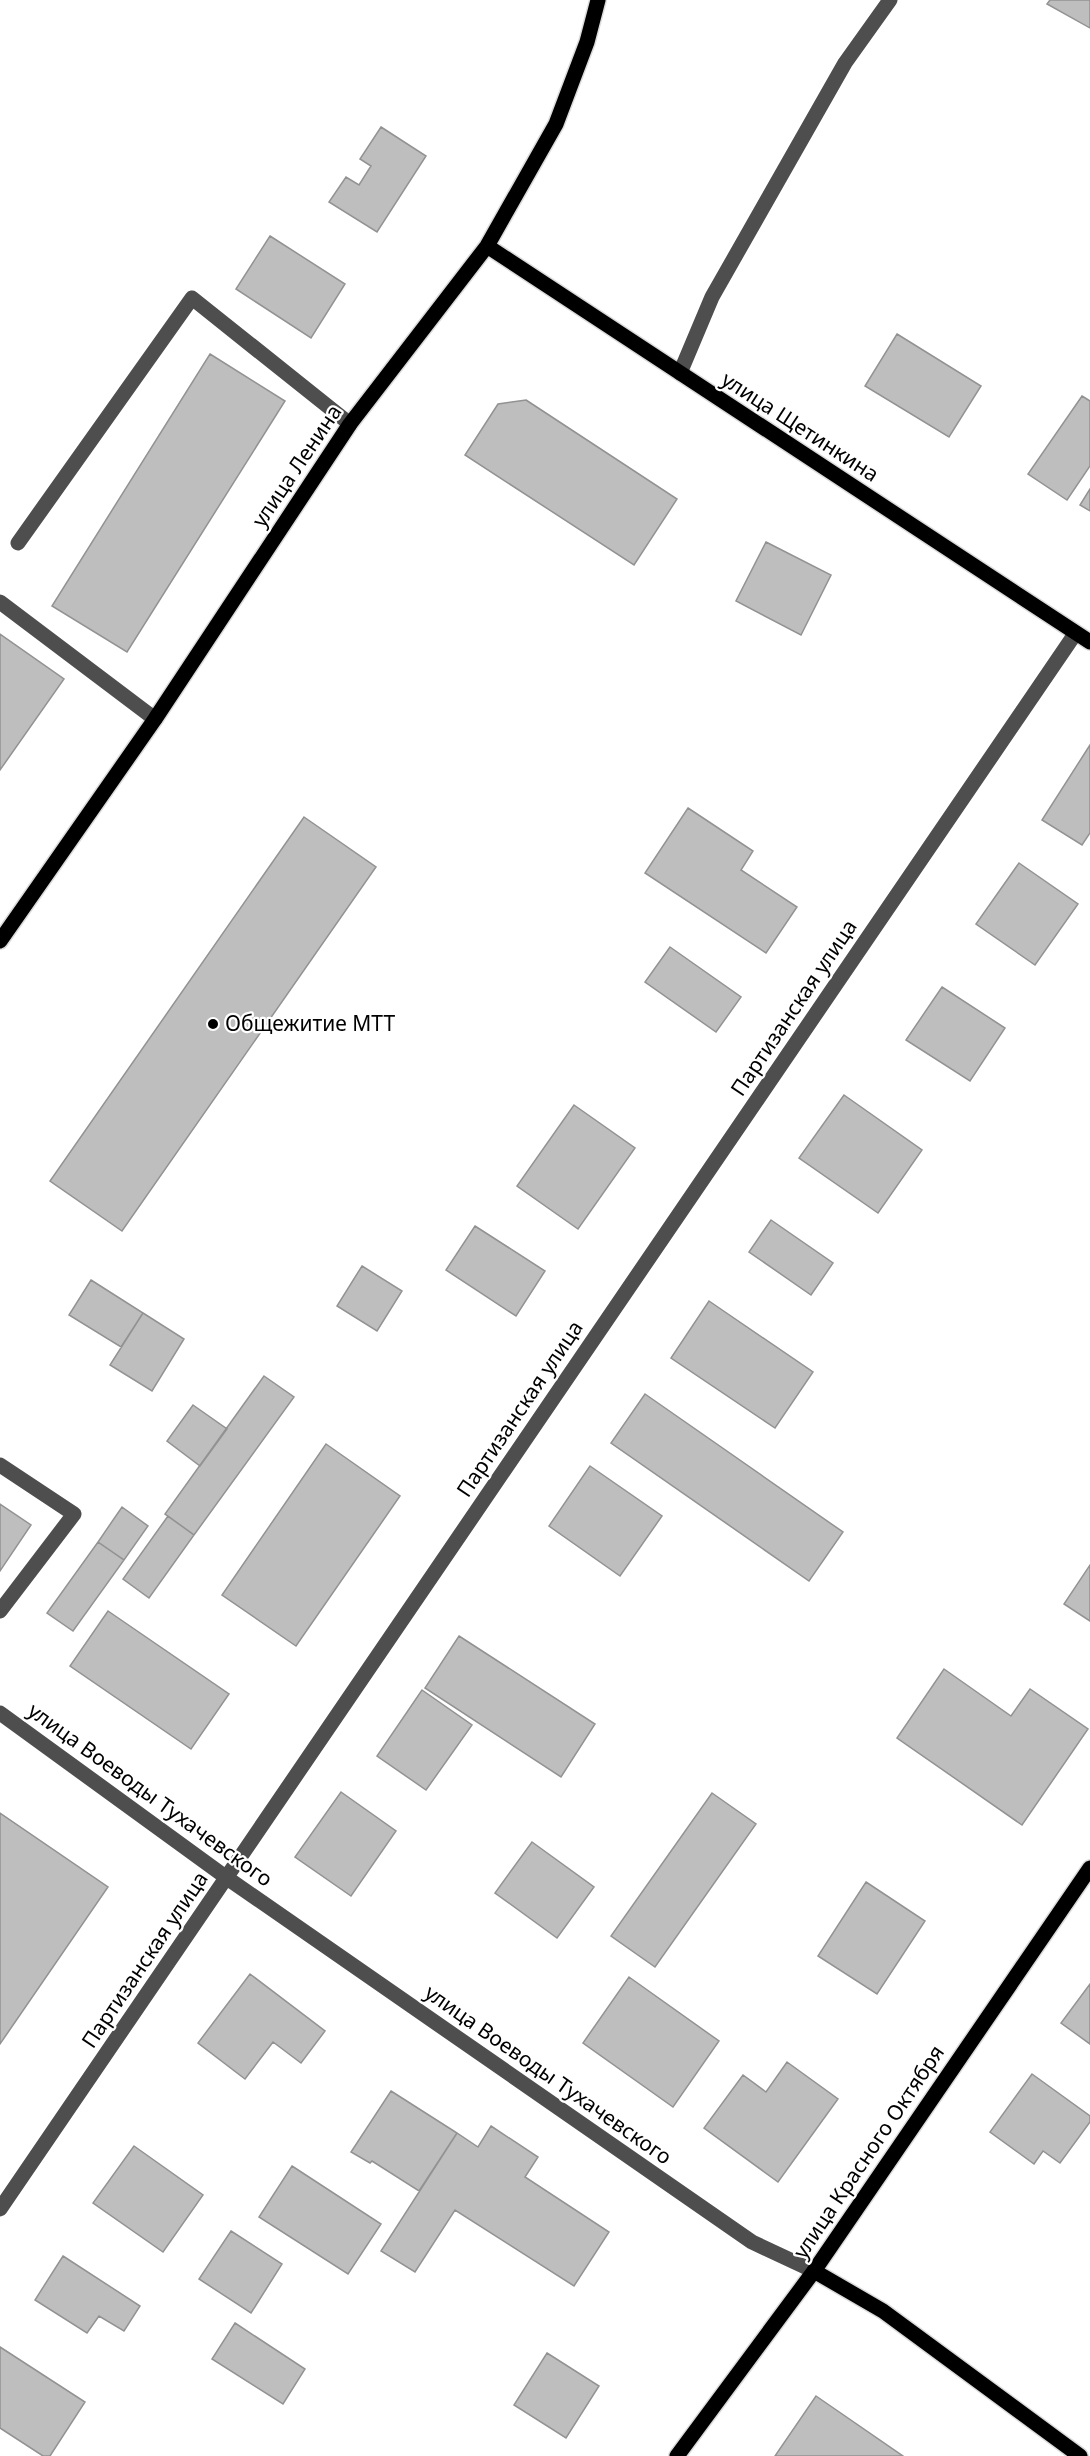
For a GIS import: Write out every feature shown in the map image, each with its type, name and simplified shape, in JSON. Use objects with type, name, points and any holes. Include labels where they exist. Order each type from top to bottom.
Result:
[{"type":"main road","name":"улица Ленина","points":[[0,941],[154,719],[350,424],[487,246],[556,124],[587,42],[598,0]]},
{"type":"main road","name":"улица Щетинкина","points":[[487,246],[1090,642]]},
{"type":"main road","name":"улица Красного Октября","points":[[677,2456],[814,2271],[1090,1868]]},
{"type":"main road","name":"улица Воеводы Тухачевского","points":[[814,2271],[883,2311],[1080,2456]]},
{"type":"street","points":[[680,372],[712,297],[845,63],[890,0]]},
{"type":"street","points":[[18,543],[192,298],[350,424]]},
{"type":"street","points":[[0,602],[154,719]]},
{"type":"street","name":"Партизанская улица","points":[[0,2208],[1076,634]]},
{"type":"street","points":[[0,1465],[74,1514],[0,1611]]},
{"type":"street","name":"улица Воеводы Тухачевского","points":[[0,1713],[227,1878],[752,2242],[814,2271]]},
{"type":"building","points":[[1050,0],[1090,0],[1090,28],[1047,4]]},
{"type":"building","points":[[381,127],[426,156],[377,232],[329,202],[346,177],[359,185],[371,166],[360,159]]},
{"type":"building","points":[[270,236],[345,284],[311,338],[236,289]]},
{"type":"building","points":[[897,334],[981,386],[949,437],[865,386]]},
{"type":"building","points":[[210,354],[285,401],[127,652],[52,606]]},
{"type":"building","points":[[1082,396],[1090,401],[1090,466],[1067,500],[1028,474]]},
{"type":"building","points":[[526,400],[677,499],[634,565],[465,455],[498,404]]},
{"type":"building","points":[[1090,489],[1090,511],[1080,505]]},
{"type":"building","points":[[766,542],[831,575],[801,635],[736,601]]},
{"type":"building","points":[[0,634],[64,679],[0,770]]},
{"type":"building","points":[[1090,745],[1090,833],[1082,845],[1042,820]]},
{"type":"building","points":[[688,808],[753,851],[741,870],[797,907],[766,953],[645,873]]},
{"type":"building","name":"Общежитие МТТ","points":[[304,817],[376,867],[122,1231],[50,1181]]},
{"type":"building","points":[[1019,863],[1078,904],[1035,965],[976,924]]},
{"type":"building","points":[[670,947],[741,997],[716,1032],[645,982]]},
{"type":"building","points":[[942,987],[1005,1028],[970,1081],[906,1040]]},
{"type":"building","points":[[844,1095],[922,1150],[878,1213],[799,1158]]},
{"type":"building","points":[[574,1105],[635,1148],[578,1229],[517,1186]]},
{"type":"building","points":[[771,1220],[833,1263],[811,1295],[749,1252]]},
{"type":"building","points":[[475,1226],[545,1271],[516,1316],[446,1270]]},
{"type":"building","points":[[362,1266],[402,1291],[377,1331],[337,1306]]},
{"type":"building","points":[[91,1280],[143,1313],[121,1347],[69,1315]]},
{"type":"building","points":[[709,1301],[813,1372],[775,1428],[671,1358]]},
{"type":"building","points":[[143,1313],[184,1339],[152,1391],[110,1365]]},
{"type":"building","points":[[264,1376],[294,1397],[194,1535],[165,1514]]},
{"type":"building","points":[[645,1394],[843,1532],[809,1581],[611,1443]]},
{"type":"building","points":[[193,1405],[227,1429],[200,1466],[167,1441]]},
{"type":"building","points":[[326,1444],[400,1496],[296,1646],[222,1595]]},
{"type":"building","points":[[590,1466],[662,1516],[620,1576],[549,1526]]},
{"type":"building","points":[[0,1504],[31,1525],[0,1571]]},
{"type":"building","points":[[122,1507],[148,1526],[124,1560],[98,1542]]},
{"type":"building","points":[[168,1516],[194,1535],[149,1598],[123,1579]]},
{"type":"building","points":[[98,1542],[124,1560],[73,1631],[47,1613]]},
{"type":"building","points":[[1090,1565],[1090,1621],[1064,1604]]},
{"type":"building","points":[[108,1611],[229,1694],[191,1749],[70,1666]]},
{"type":"building","points":[[459,1636],[595,1724],[561,1777],[425,1688]]},
{"type":"building","points":[[944,1669],[1011,1716],[1030,1689],[1088,1729],[1022,1825],[897,1738]]},
{"type":"building","points":[[422,1690],[472,1725],[426,1790],[377,1756]]},
{"type":"building","points":[[341,1792],[396,1831],[351,1896],[295,1857]]},
{"type":"building","points":[[712,1793],[756,1824],[655,1967],[611,1936]]},
{"type":"building","points":[[0,1813],[108,1887],[0,2044]]},
{"type":"building","points":[[532,1842],[594,1887],[557,1938],[495,1893]]},
{"type":"building","points":[[866,1882],[925,1921],[877,1994],[818,1956]]},
{"type":"building","points":[[250,1974],[325,2031],[301,2063],[273,2042],[245,2079],[198,2043]]},
{"type":"building","points":[[629,1977],[719,2041],[673,2107],[583,2043]]},
{"type":"building","points":[[1090,1984],[1090,2044],[1061,2023]]},
{"type":"building","points":[[787,2062],[838,2099],[778,2182],[704,2128],[743,2075],[766,2092]]},
{"type":"building","points":[[1032,2074],[1090,2116],[1090,2122],[1060,2163],[1043,2151],[1034,2164],[990,2132]]},
{"type":"building","points":[[391,2091],[457,2133],[419,2191],[372,2161],[370,2163],[351,2152]]},
{"type":"building","points":[[491,2126],[538,2157],[525,2177],[609,2232],[574,2286],[455,2210],[415,2272],[381,2251],[457,2133],[478,2147]]},
{"type":"building","points":[[134,2146],[203,2195],[163,2252],[93,2203]]},
{"type":"building","points":[[292,2166],[381,2224],[348,2274],[259,2217]]},
{"type":"building","points":[[231,2231],[282,2264],[251,2313],[199,2279]]},
{"type":"building","points":[[63,2256],[140,2306],[124,2331],[99,2316],[87,2333],[35,2300]]},
{"type":"building","points":[[235,2323],[305,2369],[283,2404],[212,2359]]},
{"type":"building","points":[[0,2347],[85,2402],[50,2456],[43,2456],[0,2428]]},
{"type":"building","points":[[547,2353],[599,2386],[566,2438],[514,2405]]},
{"type":"building","points":[[816,2396],[903,2456],[775,2456]]},
{"type":"place","name":"Общежитие МТТ","points":[[213,1024]]}]
